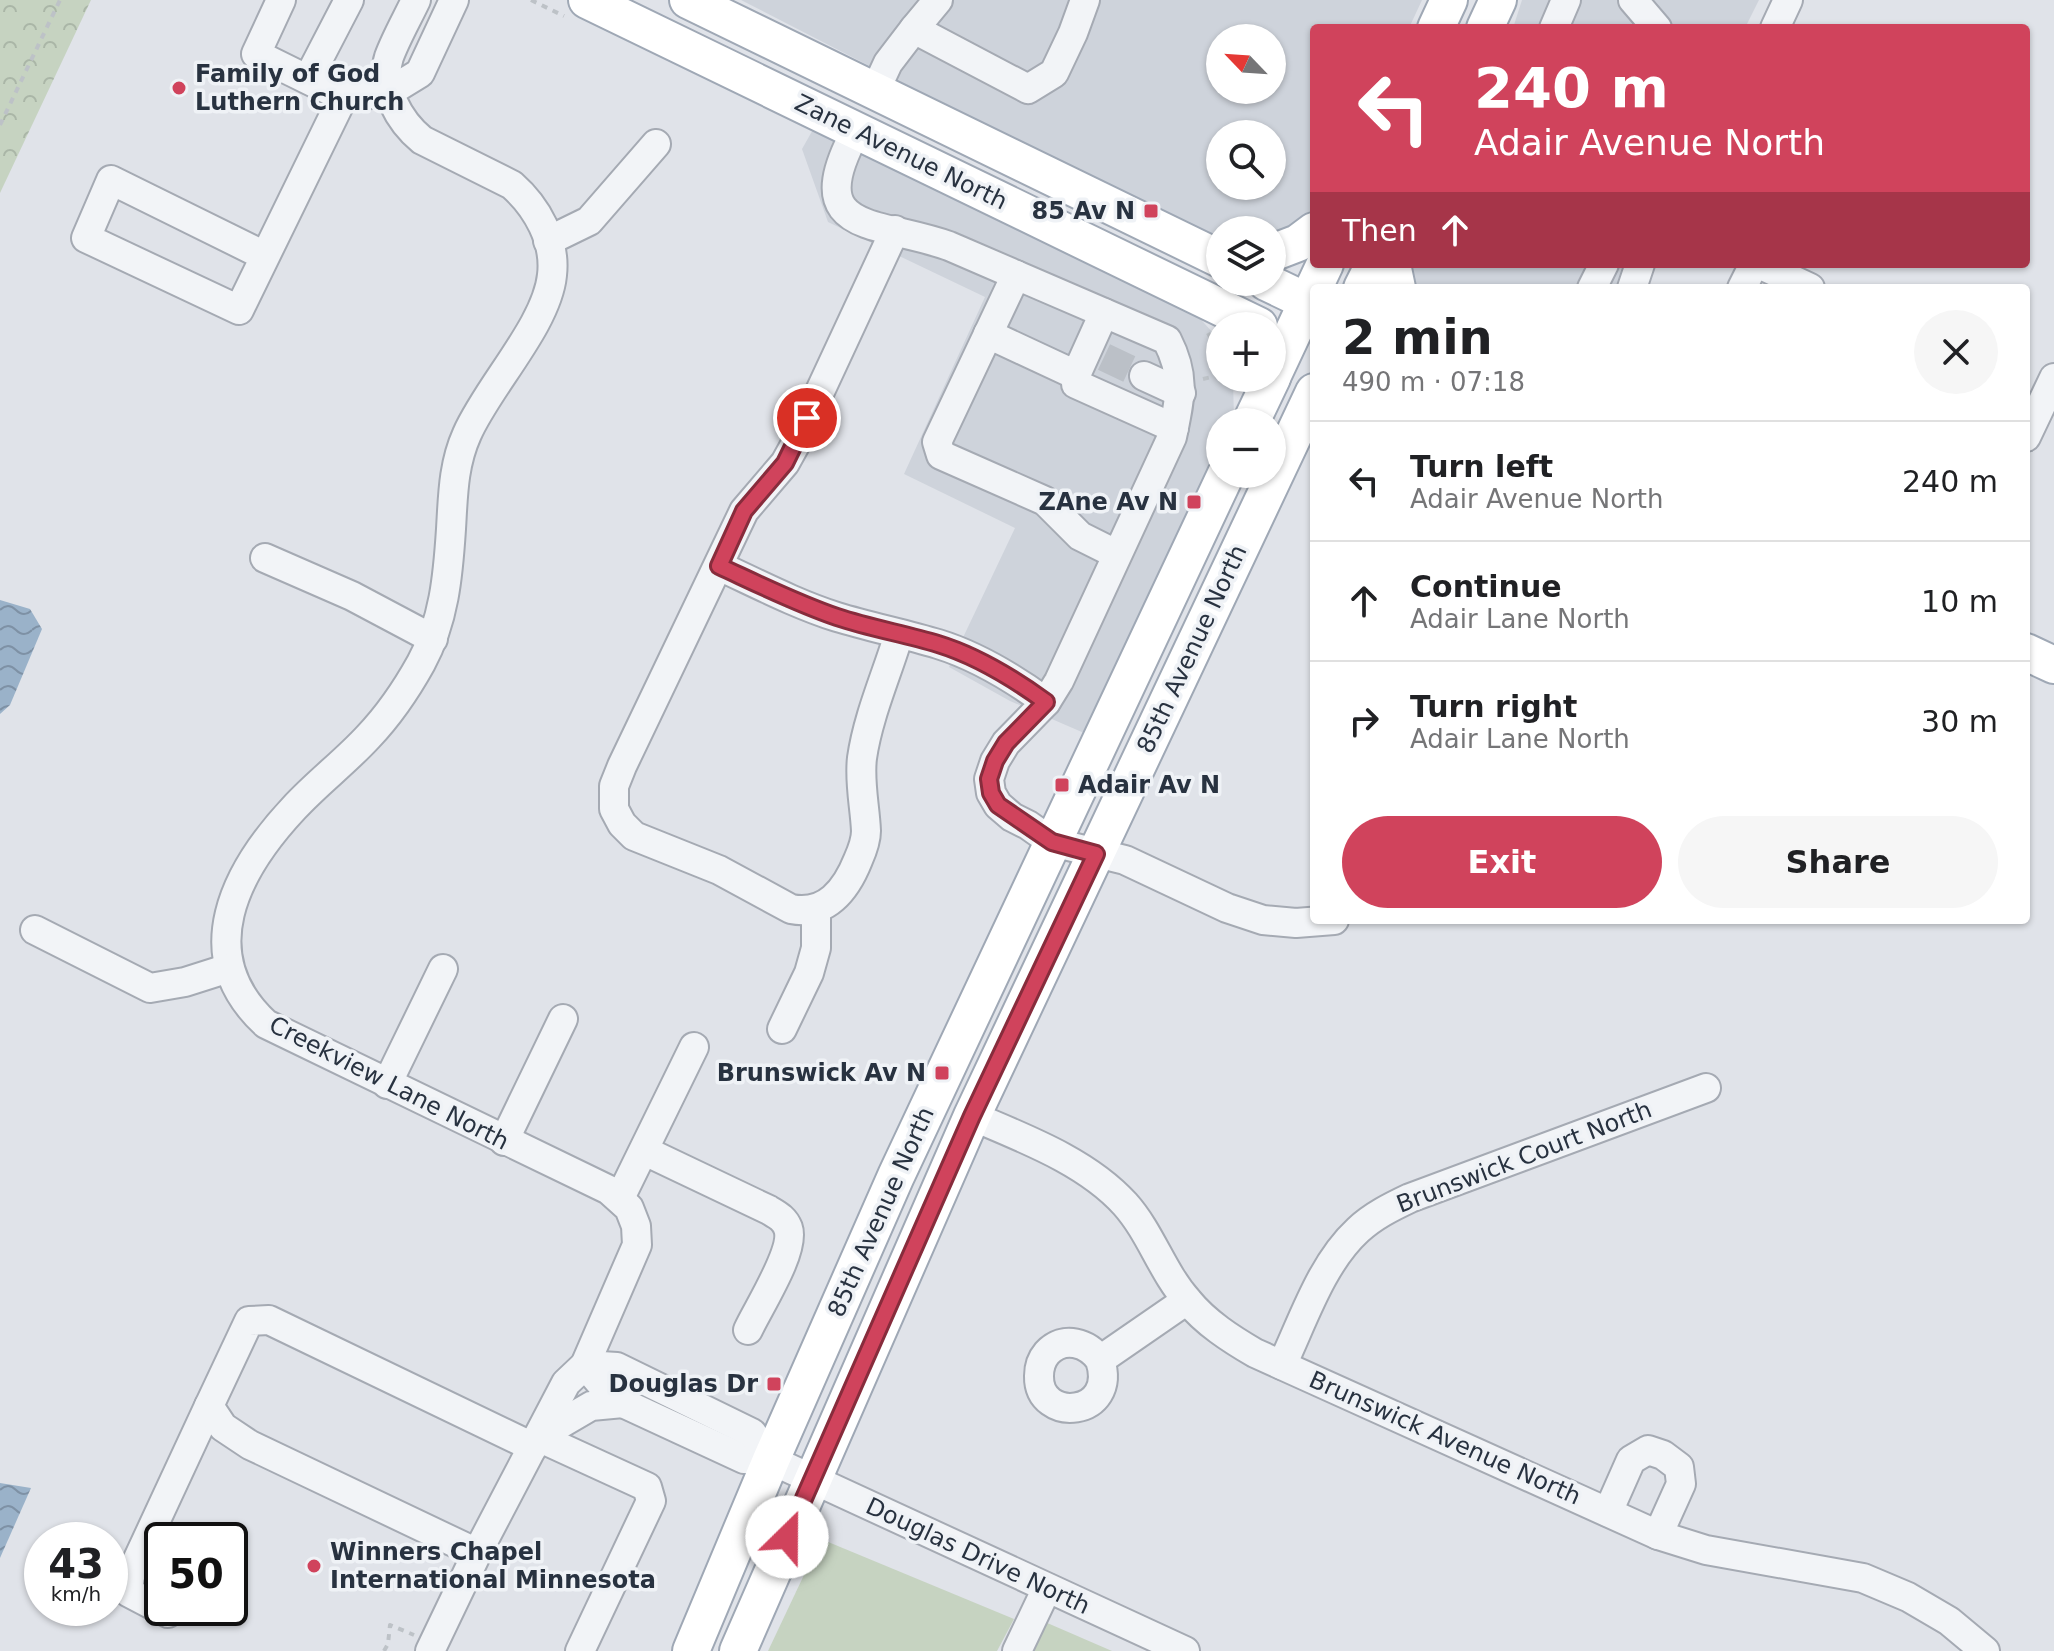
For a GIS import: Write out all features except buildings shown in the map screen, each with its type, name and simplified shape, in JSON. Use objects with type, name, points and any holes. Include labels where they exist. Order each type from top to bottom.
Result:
[{"type":"main road","name":"Zane Avenue North","points":[[587,0],[1230,312]]},
{"type":"main road","name":"Zane Avenue North","points":[[688,0],[1206,252]]},
{"type":"main road","points":[[1438,24],[1449,0]]},
{"type":"main road","points":[[1487,24],[1498,0]]},
{"type":"main road","points":[[1286,248],[1310,234]]},
{"type":"main road","points":[[1148,273],[1194,298],[1208,312]]},
{"type":"main road","points":[[1286,292],[1310,304]]},
{"type":"main road","points":[[1286,335],[1310,305]]},
{"type":"main road","name":"85th Avenue North","points":[[738,1651],[972,1116],[1310,400]]},
{"type":"main road","points":[[1186,664],[1221,626],[1310,447]]},
{"type":"main road","name":"85th Avenue North","points":[[691,1651],[865,1243],[1219,488]]},
{"type":"main road","points":[[2030,654],[2054,665]]},
{"type":"street","points":[[281,0],[256,54],[343,97],[389,92],[420,73],[454,0]]},
{"type":"street","points":[[308,79],[349,0]]},
{"type":"street","points":[[389,92],[387,60],[416,0]]},
{"type":"street","points":[[875,91],[888,63],[938,0]]},
{"type":"street","points":[[914,29],[1028,89],[1054,73],[1085,0]]},
{"type":"street","points":[[1556,24],[1566,0]]},
{"type":"street","points":[[1633,0],[1654,24]]},
{"type":"street","points":[[1777,24],[1788,0]]},
{"type":"street","name":"Creekview Lane North","points":[[389,92],[411,130],[422,140],[512,185],[524,196],[548,241],[553,272],[549,293],[540,314],[481,406],[457,460],[446,589],[433,639],[389,713],[295,807],[253,860],[229,910],[225,952],[229,968],[248,1007],[266,1024],[620,1198]]},
{"type":"street","points":[[265,256],[111,180],[86,238],[239,310],[343,97]]},
{"type":"street","points":[[856,131],[836,173],[835,188],[838,201],[853,218],[864,224],[949,246],[1167,340],[1181,377],[1172,437],[1059,681],[1046,702],[1006,743],[995,761],[989,779],[991,793],[998,805],[1052,842],[1125,860],[1227,908],[1263,920],[1310,922]]},
{"type":"street","points":[[548,241],[589,221],[656,144]]},
{"type":"street","points":[[895,230],[795,445],[785,463],[744,511],[622,766],[614,786],[614,809],[622,824],[634,836],[719,870],[791,909],[816,909],[842,891],[863,847],[866,833],[862,759],[899,634]]},
{"type":"street","points":[[1765,268],[1801,284]]},
{"type":"street","points":[[1016,275],[937,442],[941,455],[1045,501],[1080,536],[1116,554]]},
{"type":"street","points":[[1104,313],[1096,353],[1076,375],[1076,384],[1174,428]]},
{"type":"street","points":[[988,334],[1076,375]]},
{"type":"street","points":[[1144,376],[1181,393]]},
{"type":"street","points":[[2030,424],[2041,389]]},
{"type":"street","points":[[265,558],[352,596],[433,639]]},
{"type":"street","points":[[719,566],[805,605],[941,645],[983,662],[1046,702]]},
{"type":"street","points":[[782,1029],[809,973],[816,948],[816,909]]},
{"type":"street","points":[[35,930],[150,988],[185,982],[229,968]]},
{"type":"street","points":[[387,1084],[443,969]]},
{"type":"street","points":[[504,1141],[563,1019]]},
{"type":"street","points":[[432,1647],[477,1553],[566,1383],[585,1365],[637,1245],[636,1226],[629,1208],[620,1198],[694,1047]]},
{"type":"street","name":"Brunswick Court North","points":[[1282,1365],[1336,1255],[1357,1231],[1382,1212],[1410,1198],[1706,1088]]},
{"type":"street","name":"Brunswick Avenue North","points":[[972,1116],[1062,1158],[1096,1179],[1124,1203],[1187,1300],[1231,1339],[1658,1535],[1706,1550],[1863,1578],[1908,1597],[1949,1621],[1985,1651]]},
{"type":"street","points":[[645,1151],[782,1218],[790,1238],[748,1330]]},
{"type":"street","points":[[1100,1360],[1187,1300]]},
{"type":"street","points":[[155,1522],[249,1321],[269,1320],[535,1442],[647,1487],[651,1501],[580,1651]]},
{"type":"street","name":"Douglas Drive North","points":[[585,1365],[617,1367],[752,1433],[771,1460]]},
{"type":"street","name":"Douglas Drive North","points":[[585,1365],[623,1403],[744,1459],[771,1460],[1185,1651]]},
{"type":"street","points":[[535,1442],[591,1406],[623,1403]]},
{"type":"street","points":[[209,1406],[223,1427],[250,1445],[477,1553]]},
{"type":"street","points":[[1608,1512],[1631,1460],[1648,1450],[1663,1455],[1679,1467],[1681,1484],[1658,1535]]},
{"type":"street","points":[[144,1546],[130,1576],[128,1592],[144,1600]]},
{"type":"street","points":[[1017,1651],[1047,1588]]},
{"type":"path","points":[[0,125],[60,0]]},
{"type":"path","points":[[384,1651],[390,1625],[432,1647]]},
{"type":"shaded area","points":[[741,0],[1422,0],[1411,24],[1310,24],[1310,217],[1286,232],[1286,216],[1206,216],[1206,239]]},
{"type":"shaded area","points":[[1522,0],[1759,0],[1747,24],[1514,24]]},
{"type":"shaded area","points":[[815,126],[1195,313],[1206,325],[1206,392],[1233,392],[1234,408],[1206,408],[1206,486],[1091,736],[1010,701],[949,667],[1015,528],[904,474],[985,297],[828,222],[802,149]]},
{"type":"shaded area","points":[[1405,268],[1630,268],[1623,284],[1407,284]]},
{"type":"green space","points":[[0,0],[91,0],[0,193]]},
{"type":"green space","points":[[821,1539],[1014,1619],[997,1651],[768,1651]]},
{"type":"green space","points":[[1045,1622],[1112,1651],[1031,1651]]},
{"type":"water","points":[[0,600],[30,609],[42,629],[10,705],[0,714]]},
{"type":"water","points":[[0,1483],[31,1488],[0,1558]]},
{"type":"tunnel","points":[[1104,357],[1144,376]]},
{"type":"place","name":"Family of God Luthern Church","points":[[179,88]]},
{"type":"place","name":"85 Av N","points":[[1151,211]]},
{"type":"place","name":"ZAne Av N","points":[[1194,502]]},
{"type":"place","name":"Adair Av N","points":[[1062,785]]},
{"type":"place","name":"Brunswick Av N","points":[[942,1073]]},
{"type":"place","name":"Douglas Dr","points":[[774,1384]]},
{"type":"place","name":"Winners Chapel International Minnesota","points":[[314,1566]]},
{"type":"route","points":[[787,1537],[972,1116],[1096,854],[1052,842],[1012,817],[998,805],[991,793],[989,779],[995,761],[1006,743],[1046,702],[983,662],[941,645],[835,616],[719,566],[744,511],[785,463],[807,418]]}]
